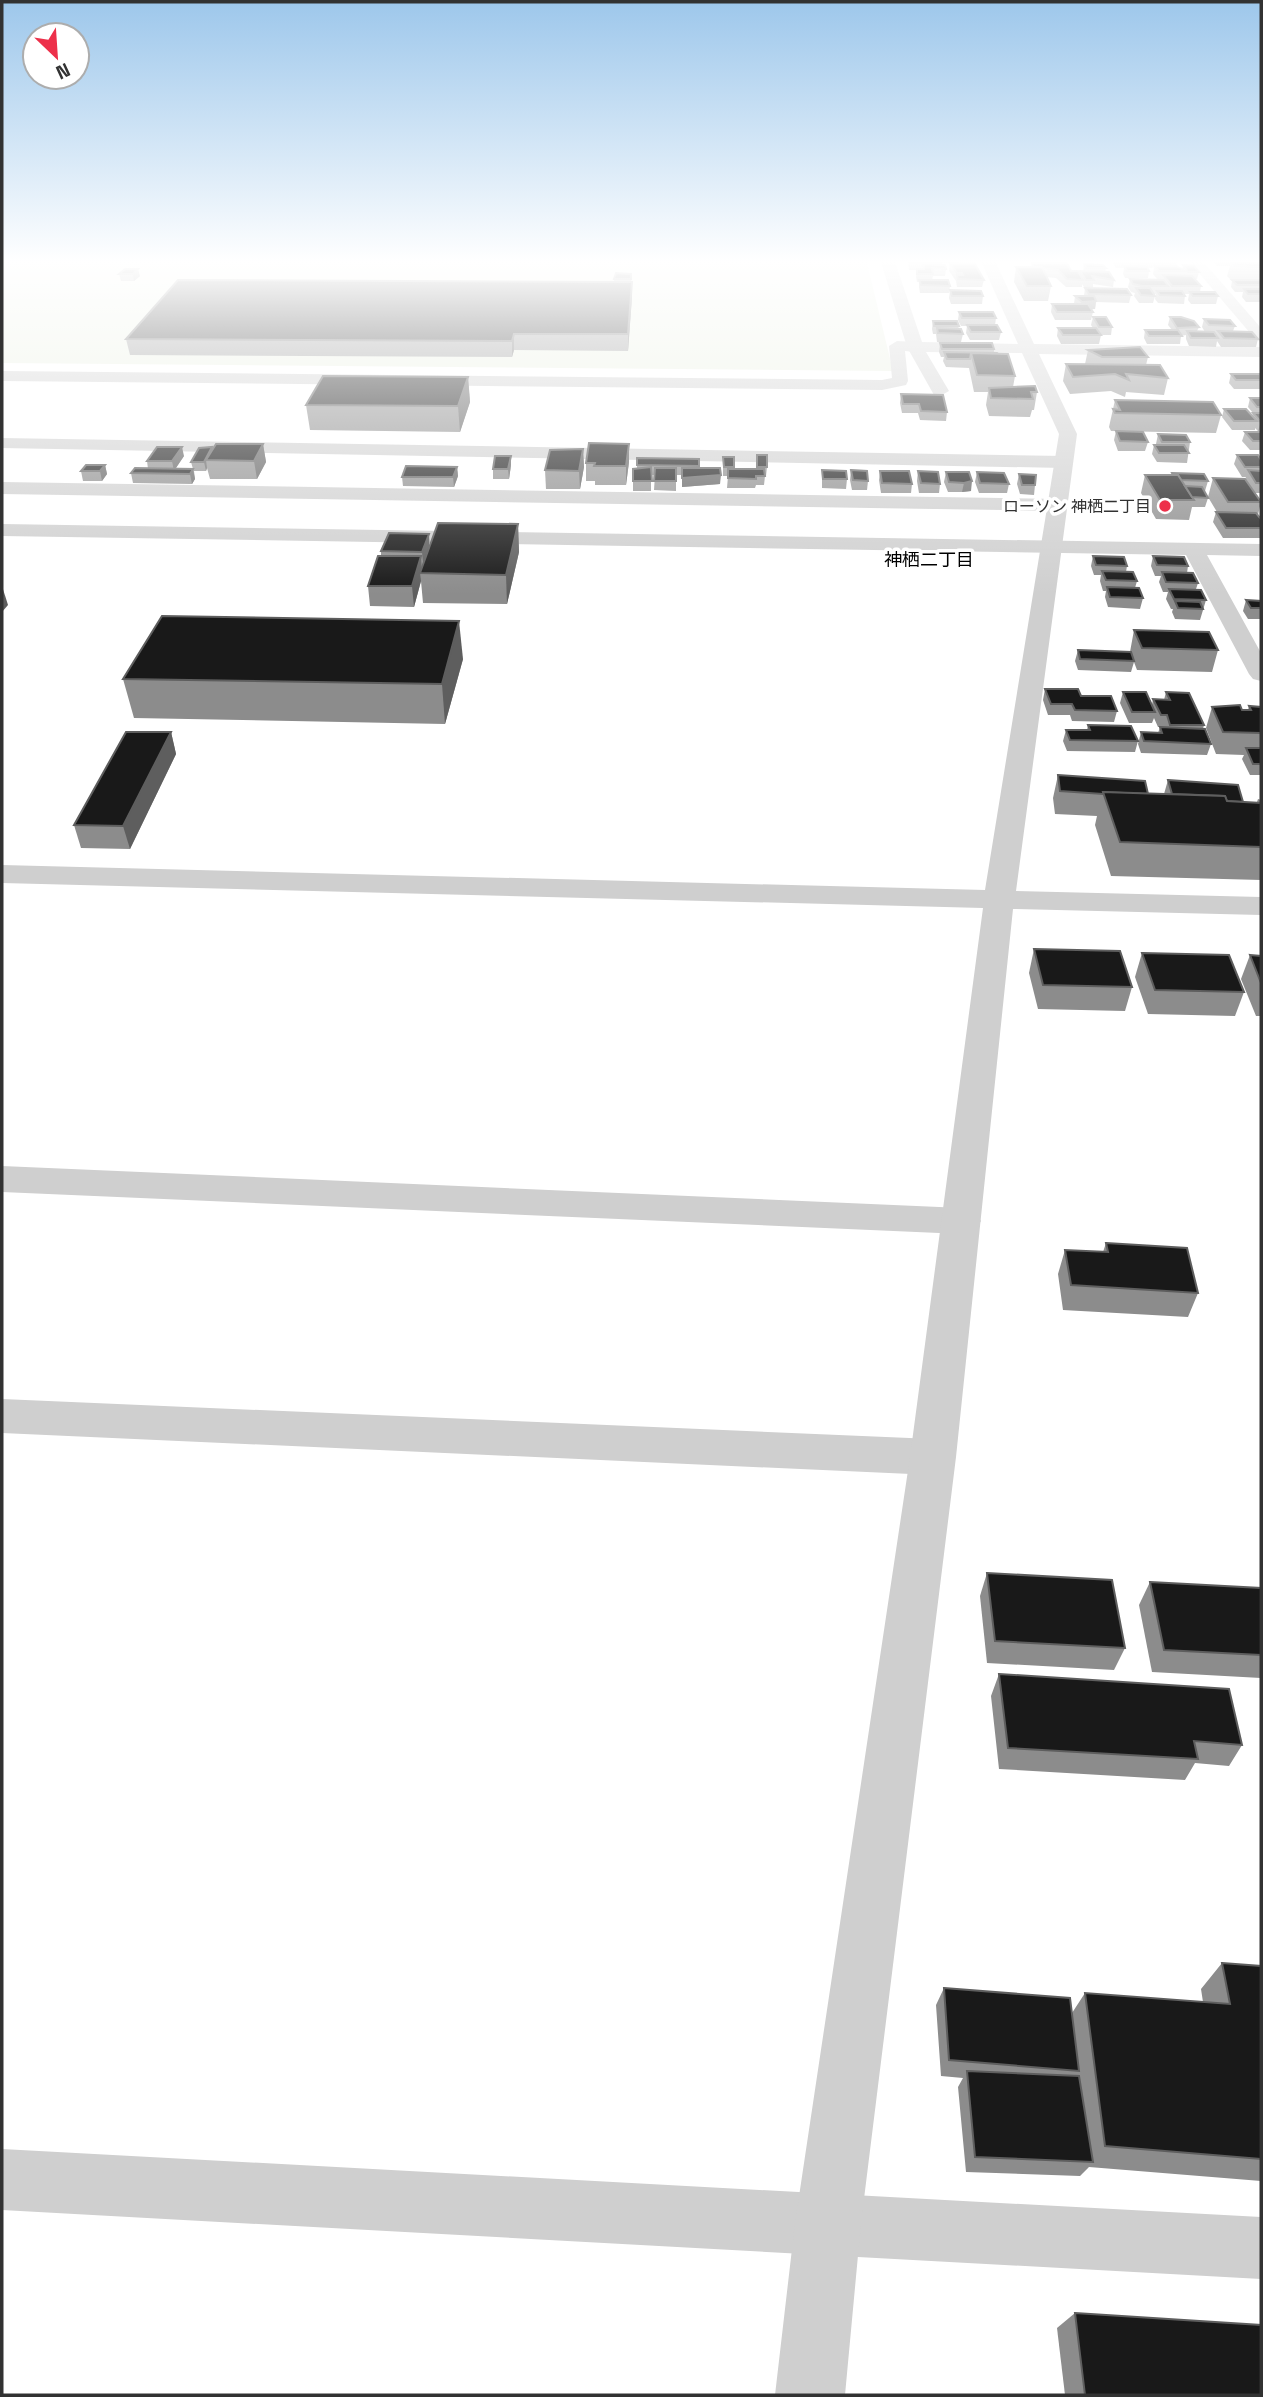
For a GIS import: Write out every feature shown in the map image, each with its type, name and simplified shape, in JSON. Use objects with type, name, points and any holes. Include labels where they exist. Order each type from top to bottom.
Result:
[{"type":"street","points":[[2,376],[882,385],[900,381],[899,371]]},
{"type":"street","points":[[929,371],[940,391]]},
{"type":"street","points":[[810,2395],[828,2223],[933,1457],[999,900],[1068,434],[1040,371]]},
{"type":"street","points":[[2,443],[1064,463]]},
{"type":"street","points":[[2,488],[1058,505]]},
{"type":"street","points":[[2,530],[1261,550]]},
{"type":"street","points":[[1193,549],[1261,674]]},
{"type":"street","points":[[2,874],[1261,906]]},
{"type":"street","points":[[2,1179],[961,1222]]},
{"type":"street","points":[[2,1416],[933,1457]]},
{"type":"street","points":[[2,2179],[1261,2248]]},
{"type":"building","points":[[976,371],[1013,371],[1015,376],[977,375]]},
{"type":"building","points":[[1070,371],[1164,371],[1168,378],[1126,374],[1129,380],[1115,374],[1073,377]]},
{"type":"building","points":[[1231,374],[1260,374],[1261,380],[1236,380]]},
{"type":"building","points":[[323,376],[468,377],[458,406],[306,405]]},
{"type":"building","points":[[1035,386],[1037,392],[1031,392],[1033,399],[991,398],[989,388]]},
{"type":"building","points":[[901,394],[943,395],[947,412],[921,411],[919,404],[903,404]]},
{"type":"building","points":[[1250,398],[1261,398],[1261,407],[1257,407]]},
{"type":"building","points":[[1115,400],[1213,402],[1221,415],[1115,413],[1113,409],[1120,410]]},
{"type":"building","points":[[1224,409],[1246,409],[1257,421],[1234,421]]},
{"type":"building","points":[[1253,413],[1261,413],[1261,422]]},
{"type":"building","points":[[1116,431],[1143,432],[1148,442],[1120,441]]},
{"type":"building","points":[[1245,432],[1261,432],[1261,441],[1253,441]]},
{"type":"building","points":[[1158,434],[1186,435],[1190,442],[1162,442]]},
{"type":"building","points":[[589,443],[629,444],[626,466],[594,466],[595,463],[586,463]]},
{"type":"building","points":[[216,444],[263,444],[254,461],[206,460]]},
{"type":"building","points":[[1154,445],[1184,445],[1189,453],[1159,453]]},
{"type":"building","points":[[157,447],[182,447],[172,461],[147,461]]},
{"type":"building","points":[[212,447],[204,462],[191,462],[199,448]]},
{"type":"building","points":[[583,449],[579,471],[545,470],[550,450]]},
{"type":"building","points":[[757,455],[767,455],[767,467],[757,467]]},
{"type":"building","points":[[1237,455],[1258,455],[1261,467],[1245,467]]},
{"type":"building","points":[[495,456],[511,456],[508,469],[493,469]]},
{"type":"building","points":[[723,457],[734,457],[734,467],[724,467]]},
{"type":"building","points":[[637,458],[699,459],[699,466],[637,465]]},
{"type":"building","points":[[86,465],[105,465],[100,471],[81,471]]},
{"type":"building","points":[[406,466],[457,467],[453,477],[402,477]]},
{"type":"building","points":[[651,467],[652,481],[633,481],[633,469]]},
{"type":"building","points":[[135,468],[193,469],[190,474],[131,473]]},
{"type":"building","points":[[655,468],[676,468],[676,481],[654,481]]},
{"type":"building","points":[[682,468],[720,468],[721,475],[682,478]]},
{"type":"building","points":[[728,469],[764,469],[765,476],[756,476],[756,479],[728,478]]},
{"type":"building","points":[[822,470],[846,471],[847,479],[823,479]]},
{"type":"building","points":[[851,470],[867,471],[868,481],[853,480]]},
{"type":"building","points":[[1248,470],[1261,471],[1261,483],[1256,483]]},
{"type":"building","points":[[880,471],[909,471],[912,484],[882,483]]},
{"type":"building","points":[[918,471],[938,472],[940,484],[921,483]]},
{"type":"building","points":[[946,472],[969,472],[972,481],[949,482]]},
{"type":"building","points":[[977,472],[1004,473],[1009,484],[980,483]]},
{"type":"building","points":[[1172,473],[1204,474],[1208,481],[1181,480],[1178,475]]},
{"type":"building","points":[[1019,474],[1036,475],[1035,485],[1022,485]]},
{"type":"building","points":[[1145,475],[1178,475],[1194,500],[1160,500]]},
{"type":"building","points":[[1213,478],[1245,479],[1261,502],[1228,502]]},
{"type":"building","points":[[1185,486],[1202,487],[1208,498],[1192,497]]},
{"type":"building","points":[[1216,512],[1256,513],[1261,519],[1261,528],[1226,528]]},
{"type":"building","points":[[438,523],[518,524],[506,575],[420,573]]},
{"type":"building","points":[[389,533],[429,534],[422,552],[381,551]]},
{"type":"building","points":[[378,556],[421,556],[412,586],[368,586]]},
{"type":"building","points":[[1093,556],[1124,557],[1127,566],[1096,565]]},
{"type":"building","points":[[1153,556],[1184,557],[1188,566],[1157,565]]},
{"type":"building","points":[[1102,571],[1133,572],[1137,581],[1106,580]]},
{"type":"building","points":[[1162,572],[1193,573],[1198,583],[1166,582]]},
{"type":"building","points":[[1107,587],[1139,588],[1143,598],[1110,597]]},
{"type":"building","points":[[1169,589],[1201,590],[1206,600],[1174,599]]},
{"type":"building","points":[[1246,600],[1261,601],[1261,608],[1251,608]]},
{"type":"building","points":[[1175,601],[1200,602],[1203,609],[1178,608]]},
{"type":"building","points":[[162,616],[459,621],[442,684],[123,679]]},
{"type":"building","points":[[1134,630],[1209,632],[1218,650],[1142,648]]},
{"type":"building","points":[[1078,650],[1131,652],[1134,661],[1080,659]]},
{"type":"building","points":[[1045,689],[1078,689],[1081,696],[1111,696],[1117,711],[1075,710],[1072,704],[1051,704]]},
{"type":"building","points":[[1123,692],[1146,692],[1155,712],[1132,712]]},
{"type":"building","points":[[1166,692],[1189,693],[1204,725],[1170,725],[1167,715],[1161,715],[1153,699],[1170,700]]},
{"type":"building","points":[[1240,705],[1242,710],[1251,710],[1249,706],[1261,707],[1261,733],[1223,732],[1212,707]]},
{"type":"building","points":[[1088,725],[1131,726],[1138,741],[1070,740],[1066,730],[1090,730]]},
{"type":"building","points":[[1160,727],[1205,729],[1211,744],[1144,741],[1141,732],[1162,733]]},
{"type":"building","points":[[126,732],[171,732],[123,826],[74,825]]},
{"type":"building","points":[[1246,748],[1261,748],[1261,764],[1253,764]]},
{"type":"building","points":[[1058,775],[1145,781],[1148,794],[1060,791]]},
{"type":"building","points":[[1168,780],[1238,785],[1243,802],[1227,801],[1225,796],[1172,794]]},
{"type":"building","points":[[1103,792],[1225,796],[1227,801],[1261,803],[1261,847],[1120,842]]},
{"type":"building","points":[[1034,949],[1120,951],[1132,987],[1043,985]]},
{"type":"building","points":[[1142,953],[1229,955],[1244,992],[1155,990]]},
{"type":"building","points":[[1250,955],[1261,956],[1261,983]]},
{"type":"building","points":[[1106,1243],[1187,1248],[1198,1293],[1071,1285],[1065,1250],[1108,1252]]},
{"type":"building","points":[[987,1573],[1112,1580],[1125,1648],[995,1641]]},
{"type":"building","points":[[1150,1582],[1261,1588],[1261,1655],[1164,1650]]},
{"type":"building","points":[[999,1674],[1229,1689],[1242,1745],[1194,1741],[1198,1759],[1008,1748]]},
{"type":"building","points":[[1222,1963],[1261,1966],[1261,2159],[1105,2146],[1085,1993],[1230,2004]]},
{"type":"building","points":[[944,1988],[1070,1998],[1079,2071],[949,2060]]},
{"type":"building","points":[[967,2071],[1079,2076],[1093,2162],[975,2157]]},
{"type":"building","points":[[1075,2313],[1261,2325],[1261,2395],[1085,2395]]},
{"type":"place","name":"ローソン 神栖二丁目","points":[[1165,506]]},
{"type":"district","name":"神栖二丁目","points":[[929,559]]}]
